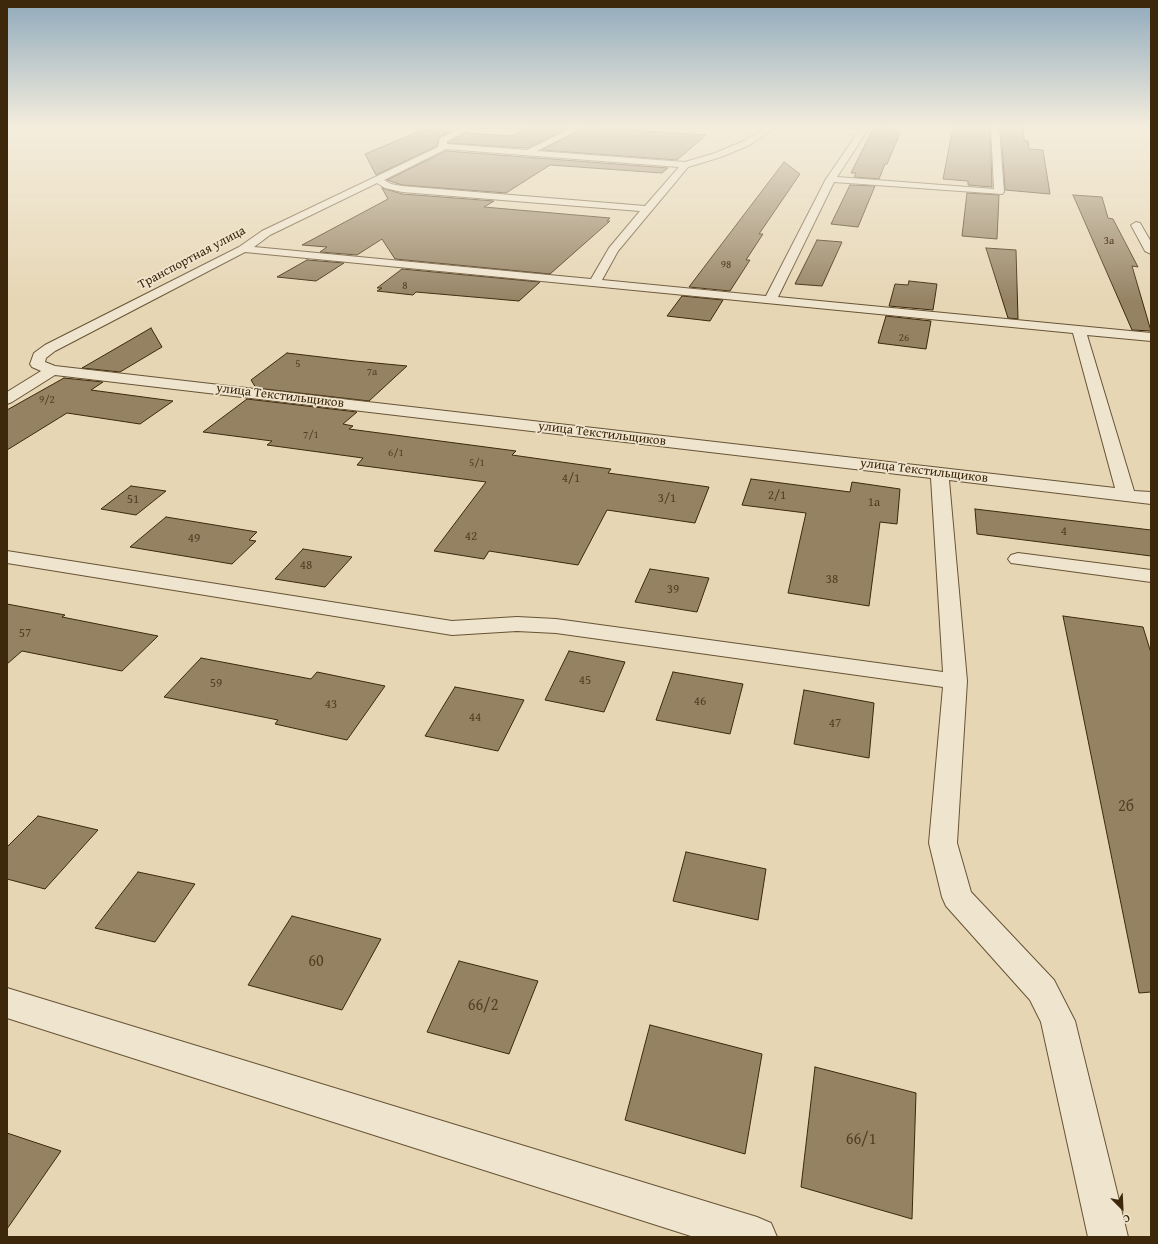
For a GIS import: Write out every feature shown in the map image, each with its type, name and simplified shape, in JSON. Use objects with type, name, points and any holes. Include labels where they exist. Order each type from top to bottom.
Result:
[{"type":"street","name":"Транспортная улица","points":[[52,370],[37,364],[39,356],[50,348],[243,249],[266,233],[365,186]]},
{"type":"street","points":[[388,186],[402,189],[648,209]]},
{"type":"street","points":[[594,282],[613,250],[667,186]]},
{"type":"street","points":[[770,300],[827,186]]},
{"type":"street","points":[[922,186],[998,192],[998,186]]},
{"type":"street","points":[[1136,225],[1151,251]]},
{"type":"street","points":[[243,249],[1151,337]]},
{"type":"street","points":[[1078,330],[1126,495]]},
{"type":"street","points":[[7,399],[52,370]]},
{"type":"street","name":"улица Текстильщиков","points":[[52,370],[1151,498]]},
{"type":"street","points":[[940,473],[955,681],[943,844],[957,897],[1042,990],[1058,1021],[1108,1237]]},
{"type":"street","points":[[7,557],[452,628],[517,624],[556,626],[955,681]]},
{"type":"street","points":[[1018,559],[1151,576]]},
{"type":"street","points":[[7,1003],[757,1237]]},
{"type":"building","points":[[416,186],[517,186],[506,193]]},
{"type":"building","points":[[766,186],[792,186],[759,234],[763,234],[746,260],[750,260],[730,291],[689,287]]},
{"type":"building","points":[[849,186],[875,186],[858,227],[831,224]]},
{"type":"building","points":[[1005,186],[1049,186],[1050,194],[1005,190]]},
{"type":"building","points":[[382,188],[402,194],[494,201],[484,207],[610,218],[607,221],[610,221],[550,274],[395,259],[382,239],[357,255],[320,252],[327,247],[302,245],[388,199]]},
{"type":"building","points":[[967,193],[999,195],[997,239],[962,236]]},
{"type":"building","points":[[1073,195],[1102,197],[1108,218],[1113,219],[1138,267],[1132,266],[1151,331],[1132,330]]},
{"type":"building","points":[[817,240],[842,242],[822,286],[795,284]]},
{"type":"building","points":[[986,248],[1016,250],[1018,319],[1008,318]]},
{"type":"building","points":[[307,260],[344,263],[316,281],[277,277]]},
{"type":"building","points":[[402,269],[540,282],[519,301],[416,292],[413,295],[377,291],[382,288],[377,288]]},
{"type":"building","points":[[909,281],[937,284],[933,310],[889,306],[895,284],[908,285]]},
{"type":"building","points":[[682,296],[723,300],[710,321],[667,316]]},
{"type":"building","points":[[886,316],[931,321],[926,349],[878,343]]},
{"type":"building","points":[[151,328],[162,347],[120,372],[82,368]]},
{"type":"building","points":[[287,353],[407,366],[369,401],[256,388],[251,380]]},
{"type":"building","points":[[64,378],[103,382],[91,390],[173,401],[140,424],[67,413],[7,450],[7,410]]},
{"type":"building","points":[[247,399],[357,412],[343,424],[353,426],[349,429],[516,451],[512,455],[611,469],[608,473],[709,487],[695,523],[607,510],[578,565],[489,551],[484,559],[434,551],[486,482],[357,465],[363,458],[267,445],[272,441],[203,432]]},
{"type":"building","points":[[751,479],[850,492],[852,482],[900,489],[897,524],[880,522],[869,606],[788,593],[806,513],[742,505]]},
{"type":"building","points":[[131,486],[166,491],[136,515],[101,509]]},
{"type":"building","points":[[975,509],[1151,530],[1151,556],[977,534]]},
{"type":"building","points":[[166,517],[257,532],[249,540],[256,541],[232,564],[130,547]]},
{"type":"building","points":[[303,549],[352,557],[325,587],[275,579]]},
{"type":"building","points":[[650,569],[709,578],[697,612],[635,602]]},
{"type":"building","points":[[7,604],[65,615],[62,617],[158,636],[122,671],[22,651],[7,664]]},
{"type":"building","points":[[1063,616],[1143,627],[1151,653],[1151,992],[1139,993]]},
{"type":"building","points":[[569,651],[625,662],[604,712],[545,700]]},
{"type":"building","points":[[201,658],[311,679],[317,672],[385,686],[347,740],[275,724],[278,720],[164,697]]},
{"type":"building","points":[[673,672],[743,684],[730,734],[656,720]]},
{"type":"building","points":[[455,687],[524,700],[498,751],[425,736]]},
{"type":"building","points":[[804,690],[874,703],[869,758],[794,744]]},
{"type":"building","points":[[38,816],[98,830],[45,889],[7,879],[7,847]]},
{"type":"building","points":[[686,852],[766,869],[758,920],[673,901]]},
{"type":"building","points":[[138,872],[195,884],[155,942],[95,928]]},
{"type":"building","points":[[292,916],[381,939],[342,1010],[248,985]]},
{"type":"building","points":[[459,961],[538,981],[509,1054],[427,1032]]},
{"type":"building","points":[[650,1025],[762,1054],[745,1154],[625,1120]]},
{"type":"building","points":[[815,1067],[916,1093],[912,1219],[801,1187]]},
{"type":"building","points":[[7,1133],[61,1151],[7,1229]]}]
